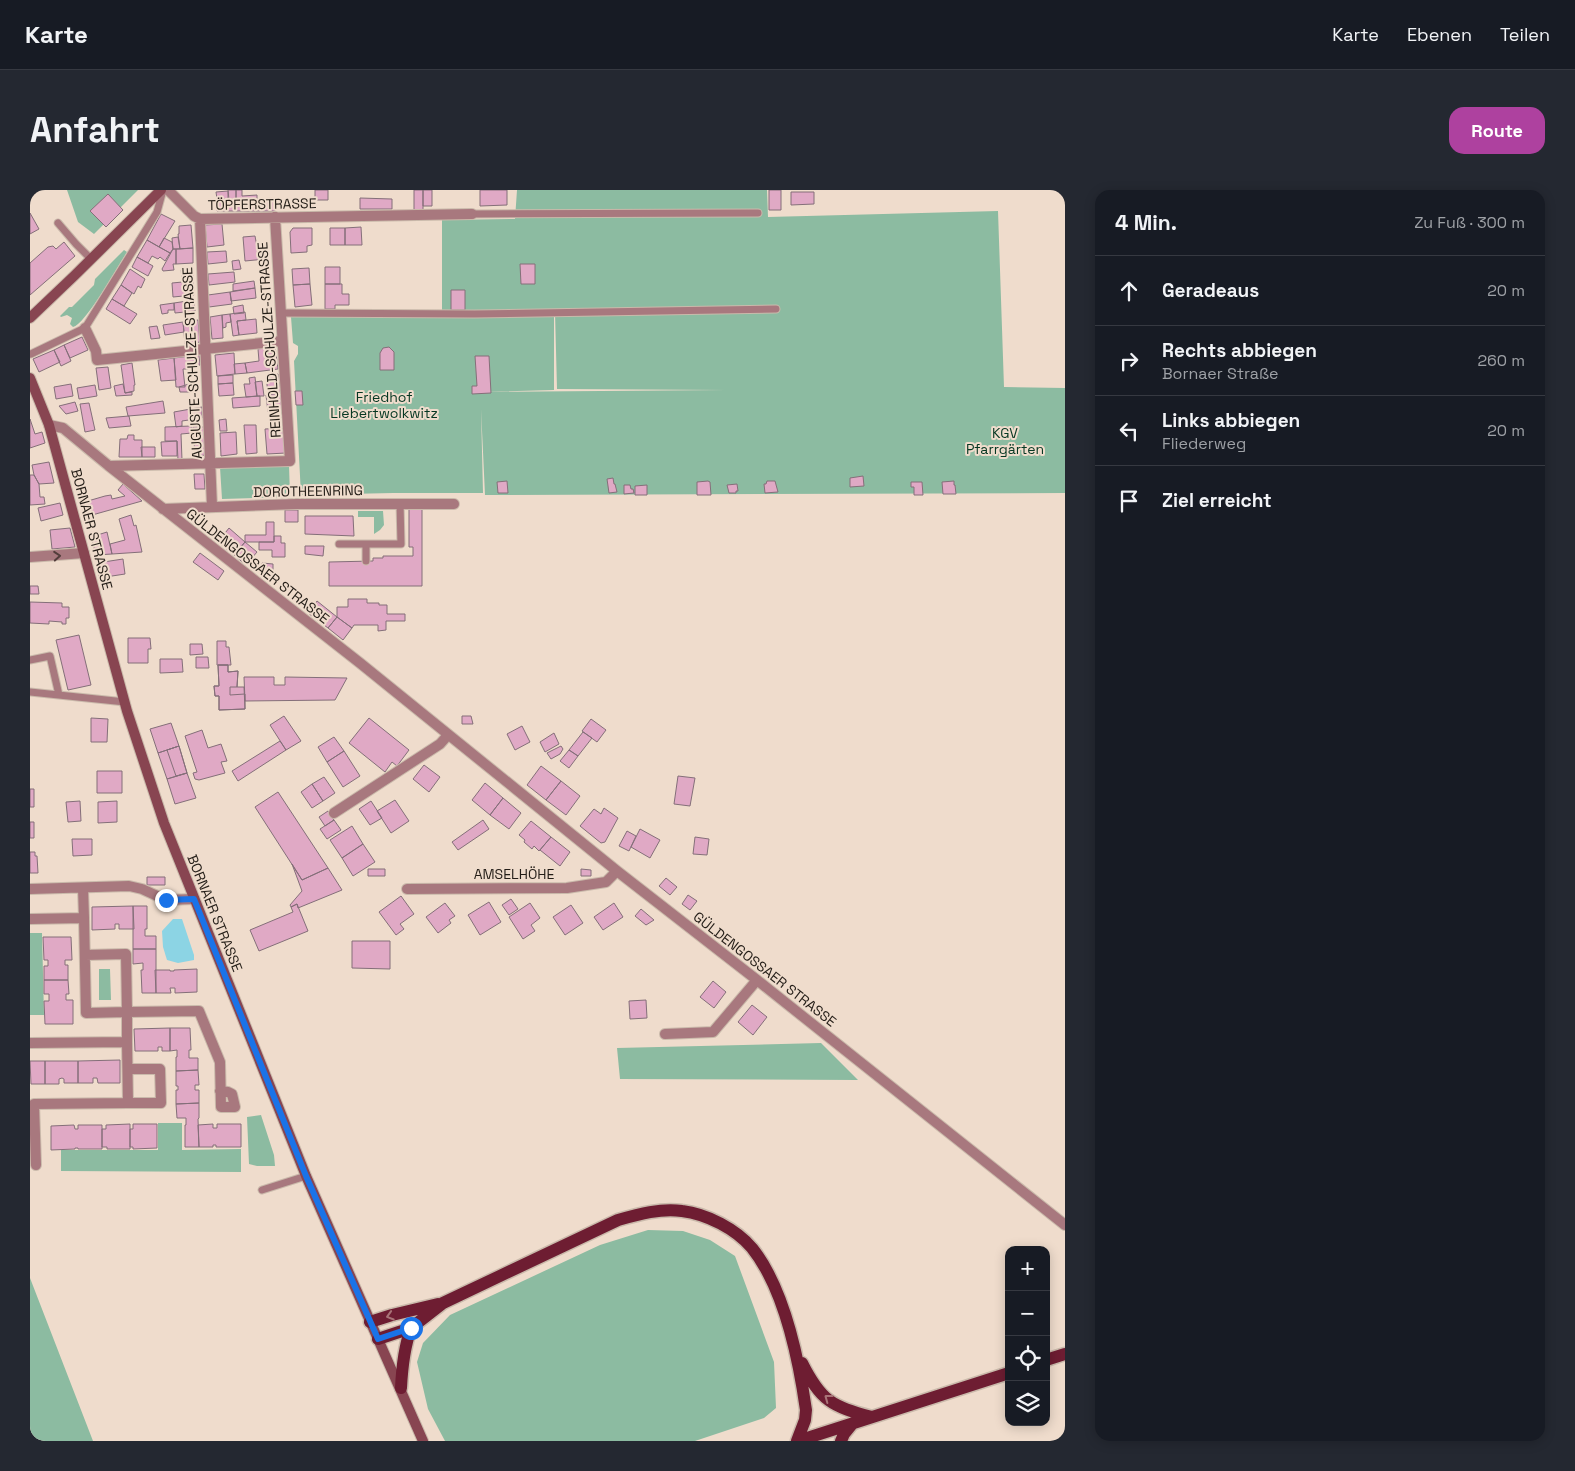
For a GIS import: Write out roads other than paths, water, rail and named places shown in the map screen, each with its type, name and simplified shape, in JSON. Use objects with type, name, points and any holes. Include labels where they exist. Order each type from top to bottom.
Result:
[{"type":"main road","points":[[30,318],[162,190]]},
{"type":"main road","name":"BORNAER STRASSE","points":[[30,378],[49,425],[125,702],[164,822],[306,1176],[423,1441]]},
{"type":"main road","points":[[370,1322],[443,1303],[618,1220],[647,1212],[681,1211],[708,1217],[732,1231],[751,1247],[764,1266],[776,1290],[795,1350],[806,1410],[806,1420],[798,1441]]},
{"type":"main road","points":[[378,1339],[411,1328],[443,1303]]},
{"type":"main road","points":[[400,1388],[403,1357],[411,1328]]},
{"type":"main road","points":[[795,1350],[815,1388],[824,1398],[845,1409],[872,1417]]},
{"type":"main road","points":[[1050,1359],[1065,1354]]},
{"type":"main road","points":[[798,1441],[1005,1373]]},
{"type":"main road","points":[[841,1441],[853,1423]]},
{"type":"street","name":"TÖPFERSTRASSE","points":[[168,190],[194,216],[200,219],[472,214]]},
{"type":"street","name":"REINHOLD-SCHULZE-STRASSE","points":[[211,464],[290,461],[275,217]]},
{"type":"street","name":"AUGUSTE-SCHULZE-STRASSE","points":[[200,219],[212,506]]},
{"type":"street","points":[[86,328],[96,351],[97,360],[282,342]]},
{"type":"street","name":"GÜLDENGOSSAER STRASSE","points":[[49,425],[63,428],[360,663],[616,871],[757,980],[1065,1225]]},
{"type":"street","points":[[109,466],[211,464]]},
{"type":"street","name":"DOROTHEENRING","points":[[163,509],[212,506],[454,504]]},
{"type":"street","points":[[30,557],[84,553]]},
{"type":"street","points":[[334,813],[440,744],[448,735]]},
{"type":"street","name":"AMSELHÖHE","points":[[407,889],[567,888],[606,882],[616,871]]},
{"type":"street","points":[[30,889],[129,886],[142,889],[166,900],[194,899]]},
{"type":"street","points":[[83,888],[86,1013],[199,1011],[220,1062],[220,1091]]},
{"type":"street","points":[[30,919],[84,918]]},
{"type":"street","points":[[85,955],[126,954],[128,1103]]},
{"type":"street","points":[[665,1034],[713,1032],[757,980]]},
{"type":"street","points":[[30,1043],[127,1042]]},
{"type":"street","points":[[47,1165],[33,1165],[34,1104],[160,1103],[160,1069],[128,1069]]},
{"type":"lane","points":[[31,354],[86,328],[157,212],[162,190]]},
{"type":"lane","name":"TÖPFERSTRASSE","points":[[472,214],[758,213]]},
{"type":"lane","points":[[58,223],[91,260]]},
{"type":"lane","points":[[281,313],[474,314],[776,309]]},
{"type":"lane","points":[[339,544],[402,544],[400,504]]},
{"type":"lane","points":[[366,544],[366,561]]},
{"type":"lane","points":[[30,660],[50,656],[59,695]]},
{"type":"lane","points":[[30,692],[125,702]]},
{"type":"lane","points":[[262,1190],[306,1176]]},
{"type":"water","points":[[173,919],[182,919],[194,960],[178,963],[167,960],[163,947],[162,931]]},
{"type":"park label","name":"Friedhof Liebertwolkwitz","points":[[384,406]]},
{"type":"park label","name":"KGV Pfarrgärten","points":[[1005,442]]}]
